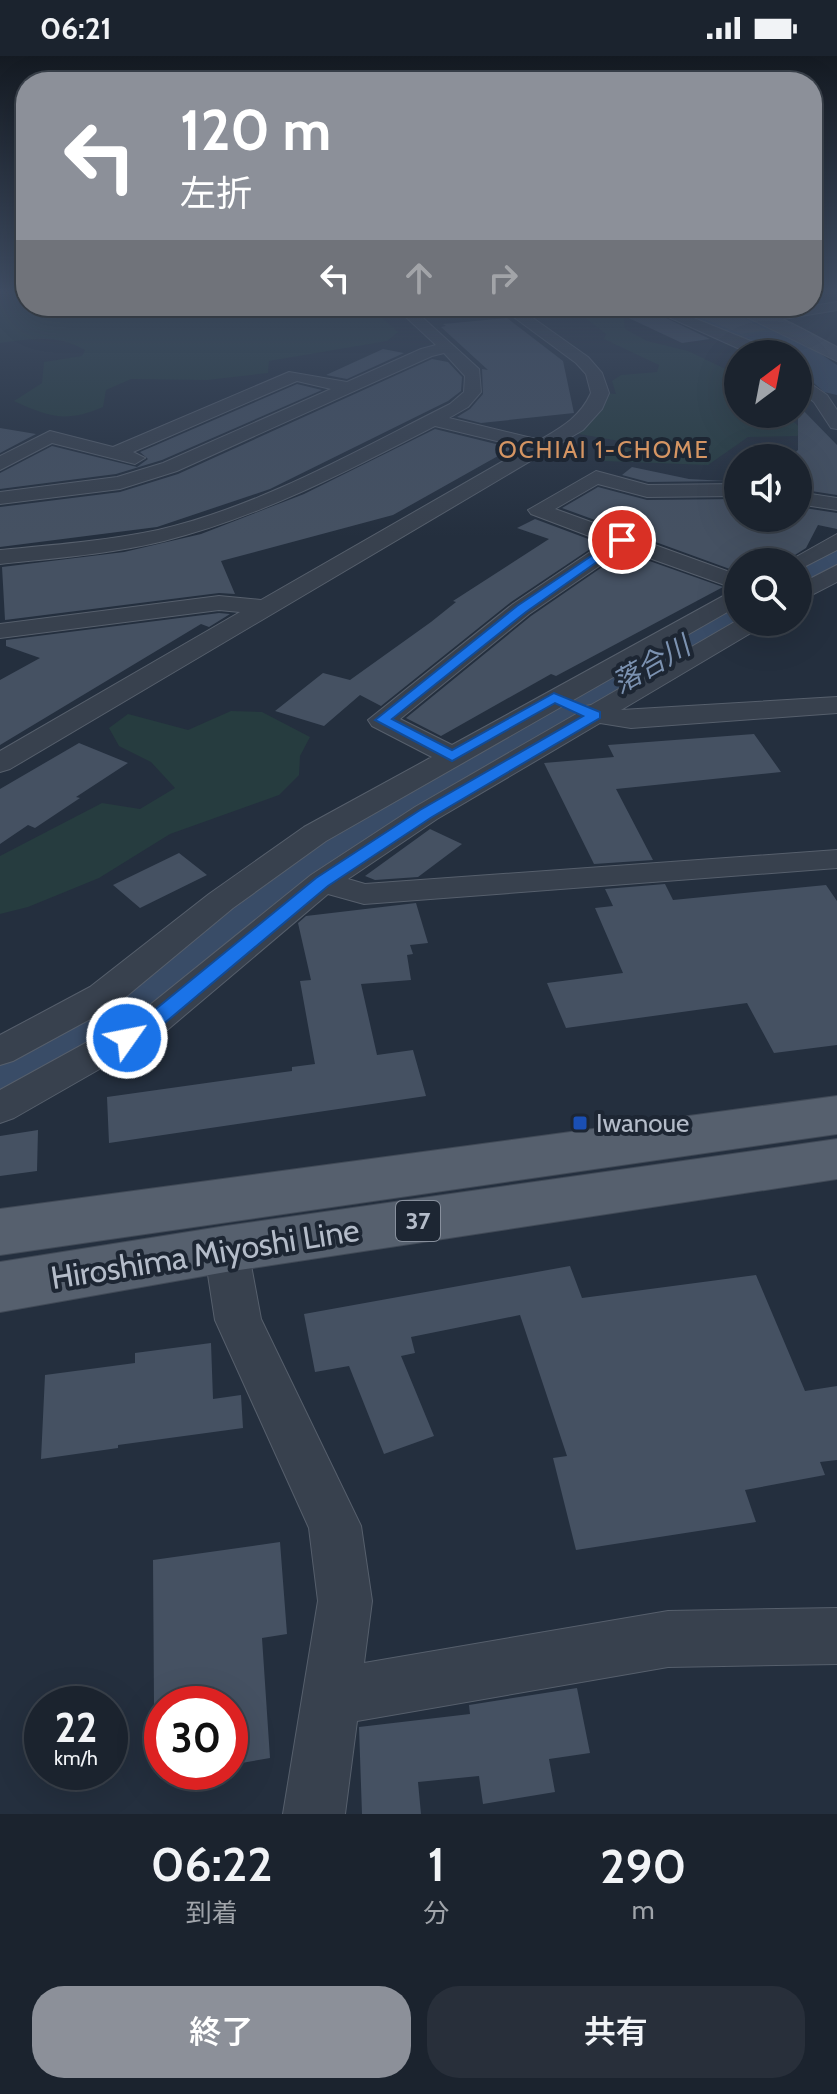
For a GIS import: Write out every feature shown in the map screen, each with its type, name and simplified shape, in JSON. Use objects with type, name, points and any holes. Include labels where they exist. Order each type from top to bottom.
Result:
[{"type":"main road","name":"Hiroshima Miyoshi Line","points":[[0,1232],[837,1115]]},
{"type":"main road","name":"Hiroshima Miyoshi Line","points":[[0,1287],[226,1249],[837,1159]]},
{"type":"street","points":[[0,498],[120,483],[170,467],[382,372]]},
{"type":"street","points":[[0,557],[124,543],[217,519],[284,494],[456,408],[473,394],[476,382],[472,372]]},
{"type":"street","points":[[0,763],[577,426],[593,409],[600,393],[593,372]]},
{"type":"street","points":[[114,453],[295,376],[348,387]]},
{"type":"street","points":[[812,392],[821,399],[837,424]]},
{"type":"street","points":[[433,420],[543,446]]},
{"type":"street","points":[[0,464],[50,437],[170,467]]},
{"type":"street","points":[[724,490],[647,491],[596,477],[538,510],[724,578]]},
{"type":"street","points":[[812,500],[837,504]]},
{"type":"street","points":[[452,756],[382,720],[521,609],[622,540]]},
{"type":"street","points":[[812,555],[837,541]]},
{"type":"street","points":[[812,587],[837,572]]},
{"type":"street","points":[[0,631],[219,603],[265,608]]},
{"type":"street","points":[[0,1108],[153,1022],[322,882],[426,813],[573,706],[724,605]]},
{"type":"street","points":[[0,1052],[103,996],[221,901],[315,834],[452,756],[573,706],[724,635]]},
{"type":"street","points":[[573,706],[631,720],[837,705]]},
{"type":"street","points":[[322,882],[364,894],[837,859]]},
{"type":"street","points":[[226,1249],[238,1320],[335,1526],[345,1601],[314,1814]]},
{"type":"street","points":[[331,1697],[668,1639],[837,1636]]},
{"type":"green space","points":[[43,372],[268,372],[207,380],[131,379],[106,390],[103,407],[68,416],[37,411],[14,401],[42,383]]},
{"type":"green space","points":[[657,372],[724,372],[724,428],[801,428],[805,432],[797,436],[748,437],[738,444],[724,444],[724,454],[708,465],[604,461],[603,455],[617,446],[631,443],[573,433],[605,393],[616,394],[612,381],[621,375]]},
{"type":"green space","points":[[231,711],[262,712],[310,737],[300,756],[299,775],[279,795],[170,834],[99,878],[28,907],[0,914],[0,856],[102,803],[140,809],[175,788],[151,762],[119,746],[109,728],[128,714],[188,730]]},
{"type":"building","points":[[332,372],[362,372],[347,379],[326,375]]},
{"type":"building","points":[[403,372],[457,372],[462,377],[461,391],[448,401],[270,489],[157,527],[0,547],[0,507],[120,492],[178,474]]},
{"type":"building","points":[[482,372],[565,372],[574,413],[481,423],[457,417],[470,409],[483,394]]},
{"type":"building","points":[[297,384],[322,390],[162,460],[116,474],[0,489],[0,473],[52,446],[137,467],[148,459],[140,452]]},
{"type":"building","points":[[812,419],[837,445],[837,495],[812,491],[812,444],[798,444],[798,428],[812,428]]},
{"type":"building","points":[[0,428],[36,434],[0,453]]},
{"type":"building","points":[[435,429],[512,448],[393,515],[221,561],[235,594],[219,593],[5,620],[2,567],[124,552],[201,534],[304,494]]},
{"type":"building","points":[[632,467],[689,479],[724,481],[648,482],[622,475]]},
{"type":"building","points":[[598,487],[647,500],[724,499],[724,532],[812,532],[812,509],[837,513],[837,529],[818,525],[806,548],[724,548],[724,567],[562,508]]},
{"type":"building","points":[[535,519],[599,543],[511,602],[381,706],[360,695],[324,726],[275,711],[323,673],[350,680],[431,622],[456,602],[453,601],[549,539],[517,528]]},
{"type":"building","points":[[624,552],[723,587],[556,676],[551,674],[441,736],[406,718],[531,616]]},
{"type":"building","points":[[230,614],[209,627],[201,624],[0,745],[0,680],[40,658],[6,646],[6,640]]},
{"type":"building","points":[[754,734],[781,772],[616,789],[653,860],[594,864],[544,763],[614,757],[608,745]]},
{"type":"building","points":[[79,743],[128,763],[35,828],[28,825],[0,844],[0,789]]},
{"type":"building","points":[[430,829],[462,844],[418,877],[375,880],[365,876]]},
{"type":"building","points":[[179,853],[207,875],[140,908],[113,885]]},
{"type":"building","points":[[665,884],[673,900],[826,885],[837,901],[837,1045],[774,1053],[747,1003],[566,1028],[547,983],[623,973],[595,908],[613,906],[605,889]]},
{"type":"building","points":[[416,903],[428,943],[410,945],[413,954],[407,955],[411,980],[361,984],[377,1055],[413,1050],[426,1096],[109,1143],[107,1097],[292,1071],[292,1067],[315,1064],[300,981],[311,980],[298,923],[306,916]]},
{"type":"building","points":[[38,1130],[37,1171],[0,1176],[0,1136]]},
{"type":"building","points":[[570,1266],[582,1298],[756,1275],[805,1391],[837,1386],[837,1460],[820,1462],[825,1475],[745,1490],[756,1522],[576,1550],[553,1458],[567,1456],[520,1315],[411,1337],[415,1353],[401,1356],[434,1436],[384,1454],[349,1366],[315,1372],[304,1314]]},
{"type":"building","points":[[211,1343],[213,1399],[241,1395],[243,1428],[41,1459],[45,1375],[135,1363],[135,1353]]},
{"type":"building","points":[[280,1542],[287,1634],[262,1638],[270,1758],[248,1762],[248,1686],[154,1686],[153,1560]]},
{"type":"building","points":[[577,1688],[590,1753],[549,1759],[555,1792],[483,1804],[479,1776],[418,1782],[421,1814],[362,1814],[359,1727],[470,1714],[469,1705]]},
{"type":"waterway","name":"落合川","points":[[823,372],[837,384]]},
{"type":"waterway","name":"落合川","points":[[812,572],[837,558]]},
{"type":"waterway","name":"落合川","points":[[0,1076],[108,1022],[228,924],[329,850],[426,789],[724,621]]},
{"type":"place","name":"Iwanoue","points":[[580,1123]]},
{"type":"district","name":"OCHIAI 1-CHOME","points":[[604,450]]},
{"type":"route","points":[[127,1038],[153,1022],[322,882],[426,813],[594,715],[554,698],[452,756],[382,720],[521,609],[622,540]]}]
